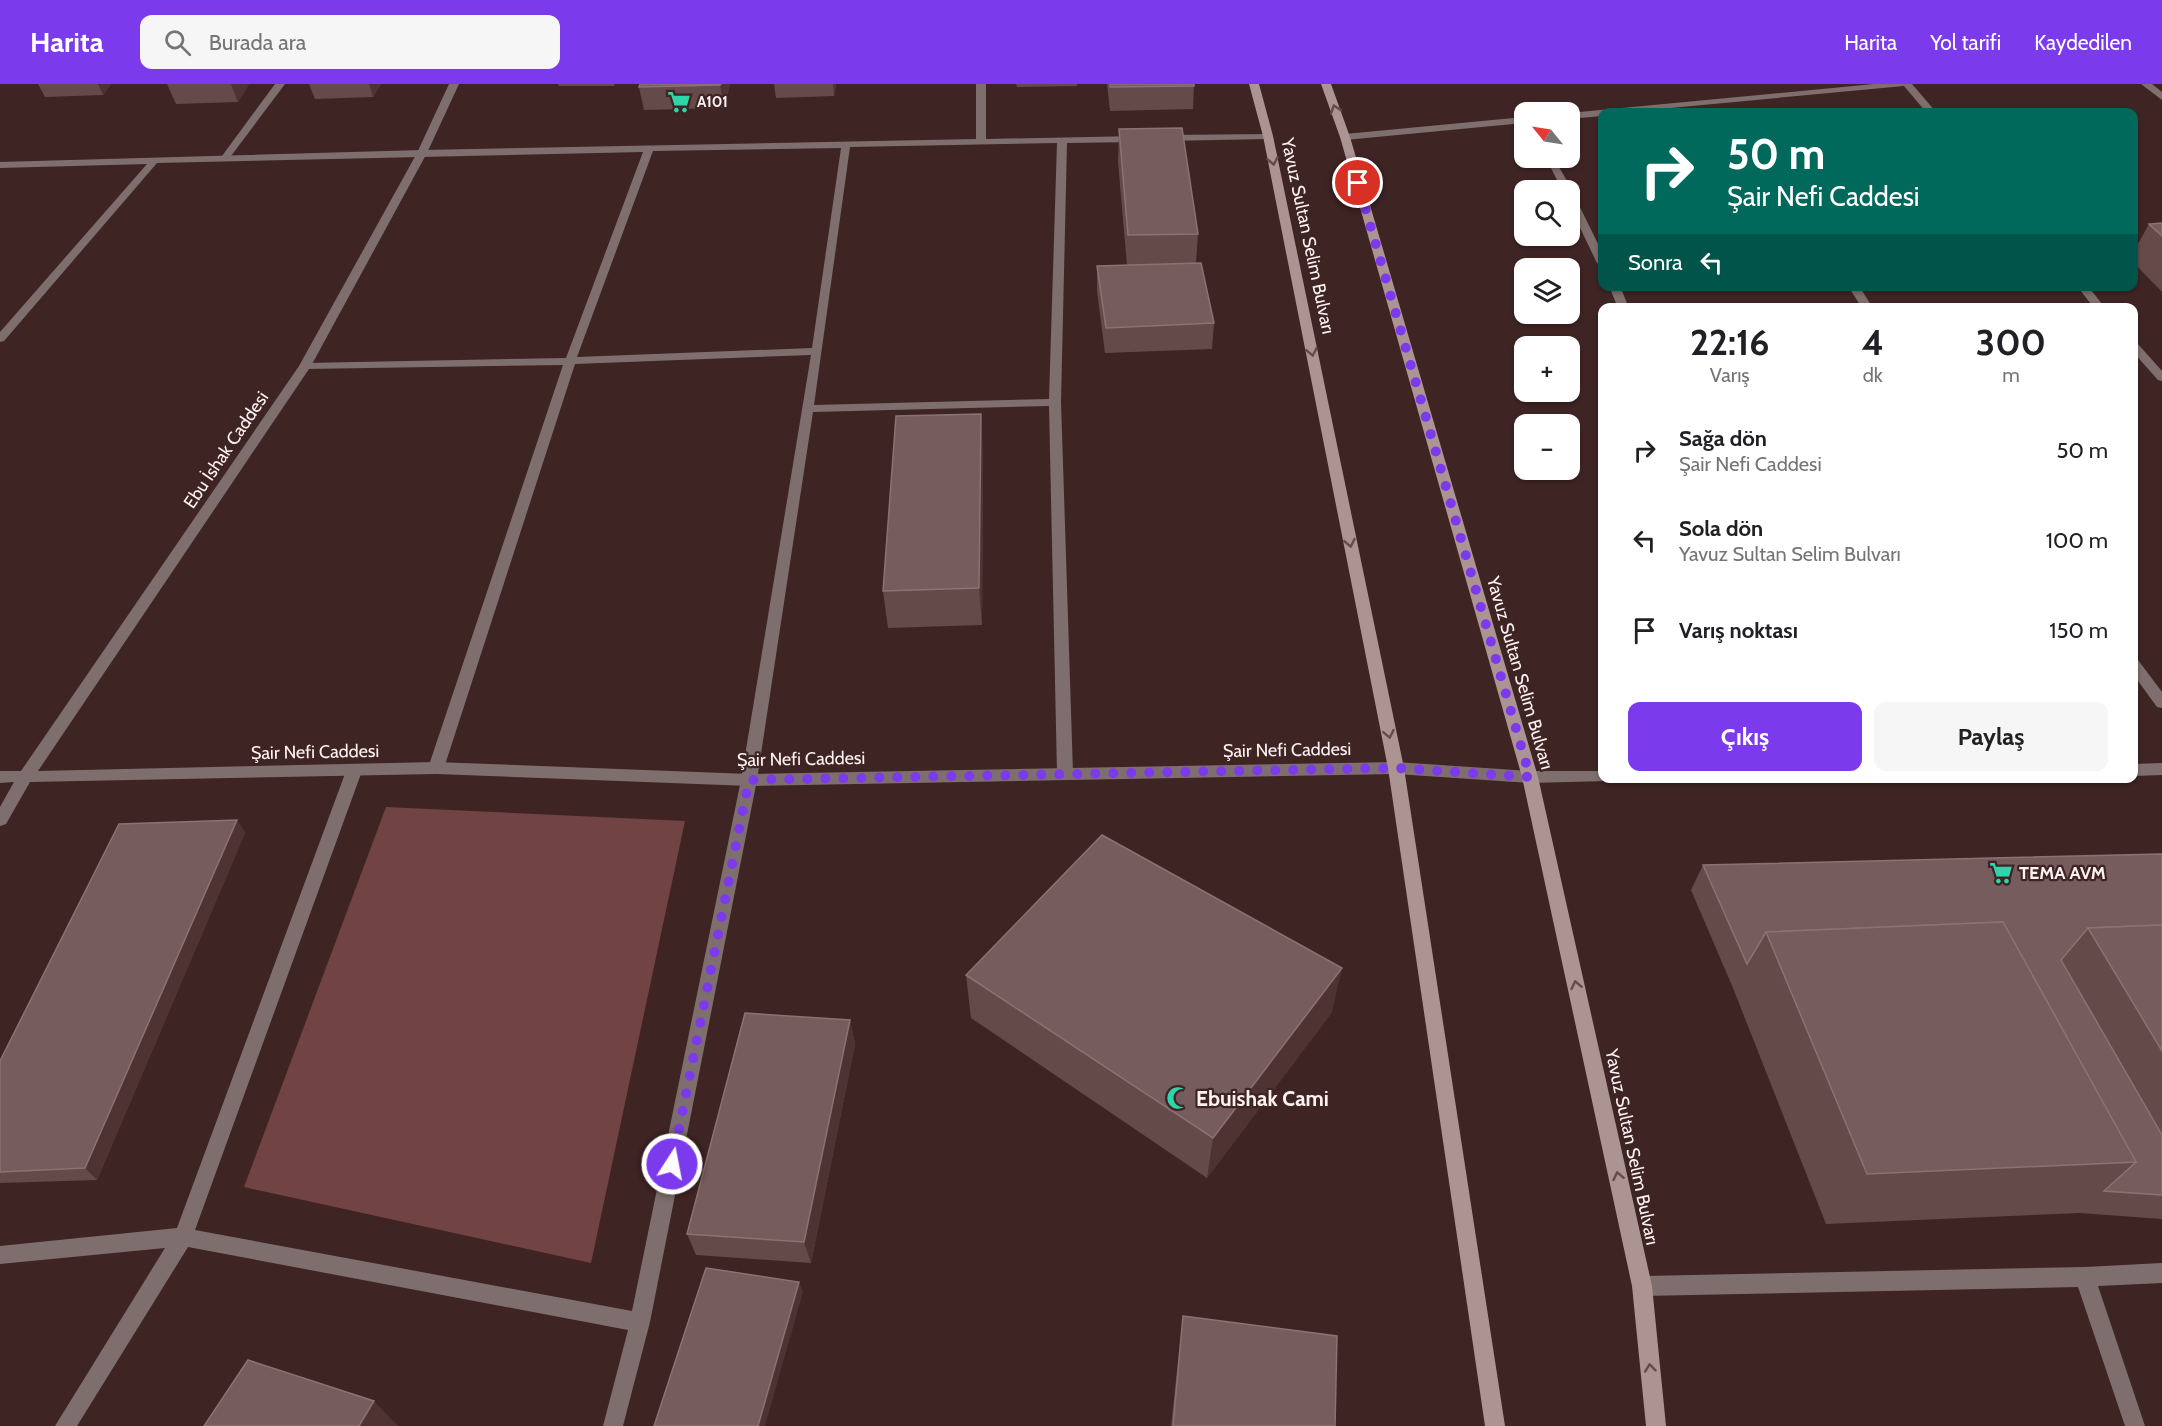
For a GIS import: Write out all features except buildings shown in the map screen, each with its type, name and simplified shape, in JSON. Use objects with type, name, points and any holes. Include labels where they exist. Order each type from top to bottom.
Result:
[{"type":"main road","name":"Yavuz Sultan Selim Bulvarı","points":[[1254,84],[1268,136],[1396,768],[1495,1426]]},
{"type":"main road","name":"Yavuz Sultan Selim Bulvarı","points":[[1326,84],[1345,137],[1530,777],[1642,1286],[1656,1426]]},
{"type":"street","points":[[225,158],[280,84]]},
{"type":"street","name":"Ebu İshak Caddesi","points":[[0,820],[26,776],[305,366],[422,153],[454,84]]},
{"type":"street","points":[[981,84],[981,142]]},
{"type":"street","points":[[1652,108],[1905,84],[1927,108]]},
{"type":"street","points":[[2146,84],[2162,97]]},
{"type":"street","points":[[1720,101],[1725,108]]},
{"type":"street","points":[[1580,115],[1598,113]]},
{"type":"street","points":[[1345,137],[1514,121]]},
{"type":"street","points":[[0,165],[422,153],[1268,136]]},
{"type":"street","points":[[1062,141],[1055,402],[1065,773]]},
{"type":"street","points":[[613,1426],[640,1322],[749,780],[846,144]]},
{"type":"street","points":[[436,768],[570,362],[649,148]]},
{"type":"street","points":[[0,339],[155,160]]},
{"type":"street","points":[[1580,217],[1598,254]]},
{"type":"street","points":[[2086,291],[2096,303]]},
{"type":"street","points":[[305,366],[570,362],[816,351]]},
{"type":"street","points":[[2138,351],[2162,378]]},
{"type":"street","points":[[806,409],[1055,402]]},
{"type":"street","points":[[2138,671],[2162,703]]},
{"type":"street","name":"Şair Nefi Caddesi","points":[[0,777],[436,768],[749,780],[1396,768],[1530,777],[1598,777]]},
{"type":"street","points":[[2138,770],[2162,769]]},
{"type":"street","points":[[65,1426],[183,1237],[354,771]]},
{"type":"street","points":[[0,1255],[183,1237],[640,1322]]},
{"type":"street","points":[[1642,1286],[2085,1277],[2162,1273]]},
{"type":"street","points":[[2085,1277],[2135,1426]]},
{"type":"shaded area","points":[[386,807],[685,821],[591,1263],[244,1187]]},
{"type":"place","name":"A101","points":[[679,102]]},
{"type":"place","name":"TEMA AVM","points":[[2001,873]]},
{"type":"place","name":"Ebuishak Cami","points":[[1178,1098]]},
{"type":"route","points":[[672,1164],[749,780],[1396,768],[1530,777],[1358,183]]}]
